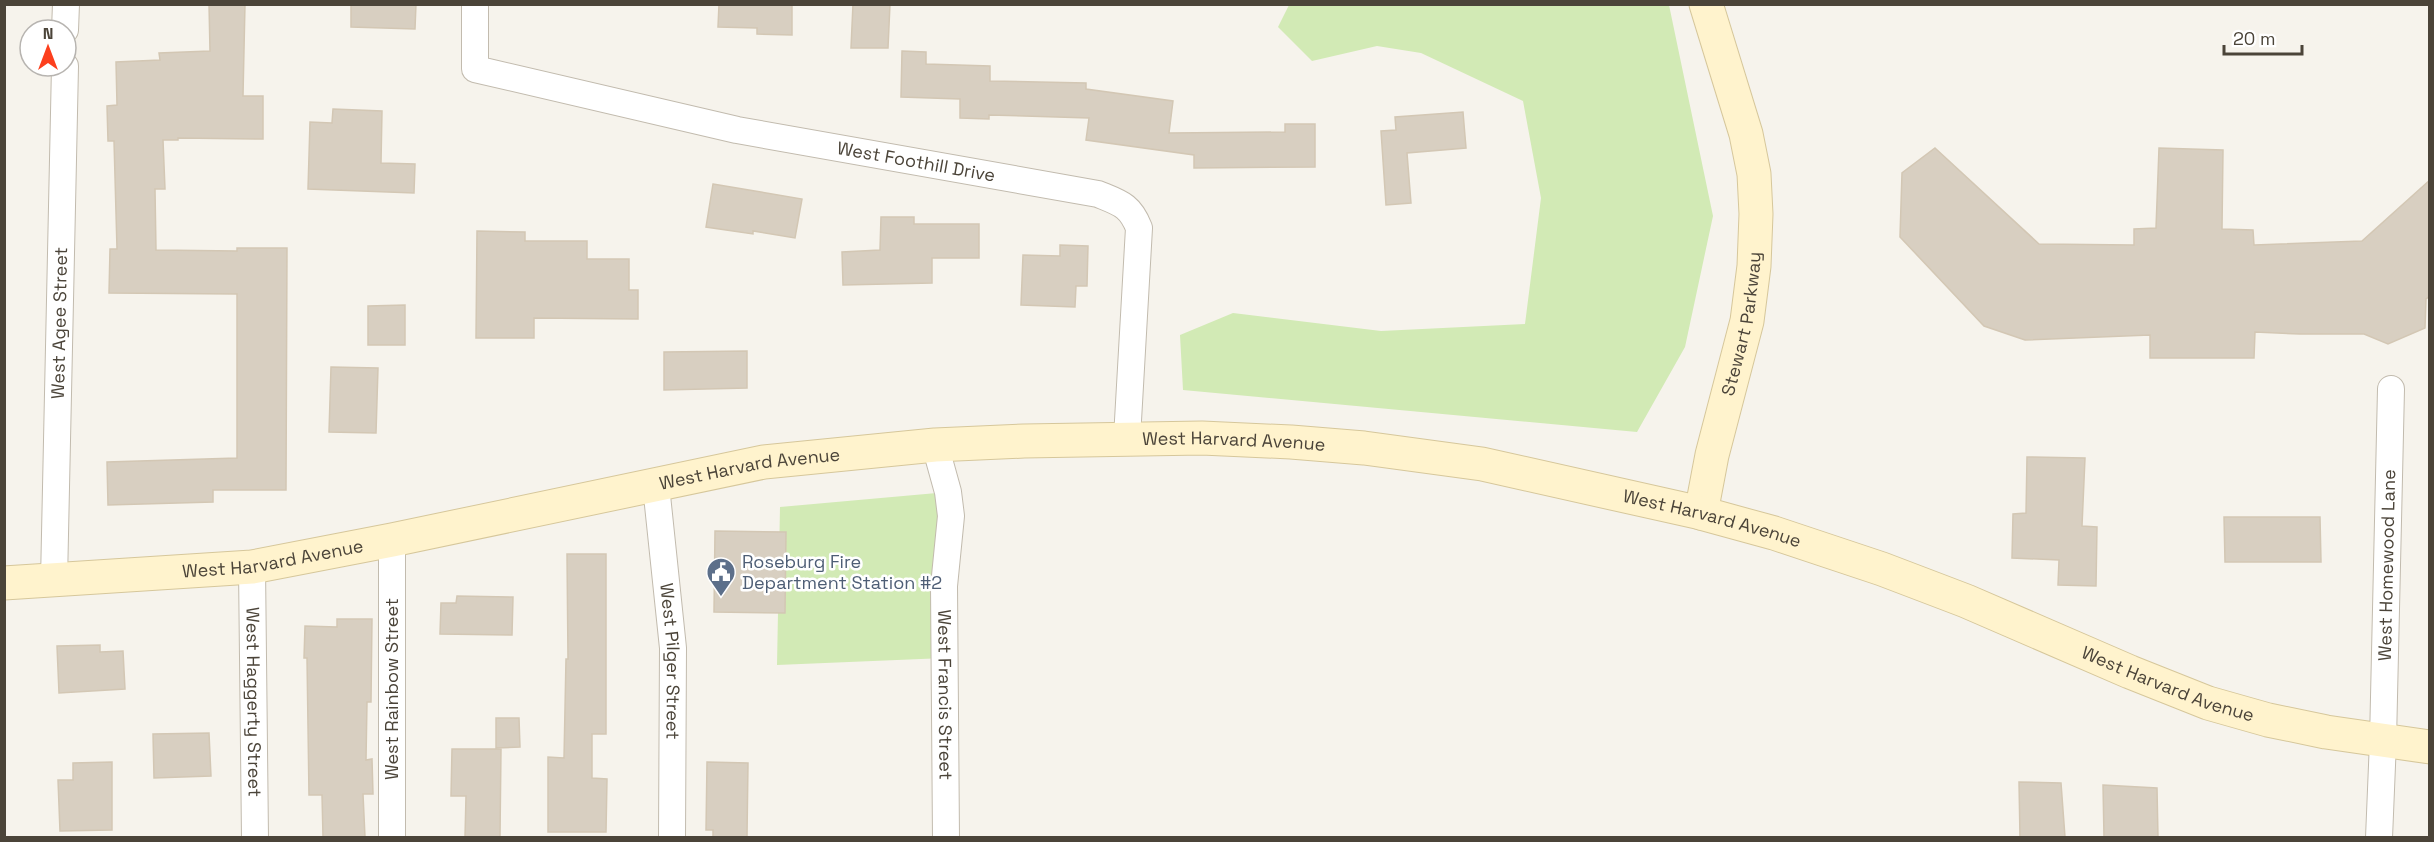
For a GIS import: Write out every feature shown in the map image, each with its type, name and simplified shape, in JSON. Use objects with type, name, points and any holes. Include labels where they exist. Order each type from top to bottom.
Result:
[{"type":"main road","name":"Stewart Parkway","points":[[1701,513],[1712,455],[1747,321],[1754,266],[1754,174],[1746,134],[1706,4]]},
{"type":"main road","name":"West Harvard Avenue","points":[[4,583],[252,567],[656,486],[764,462],[935,445],[1127,438],[1202,438],[1291,442],[1482,464],[1701,513],[1774,533],[1882,569],[1966,601],[2208,703],[2268,720],[2430,747]]},
{"type":"street","name":"West Foothill Drive","points":[[475,4],[475,69],[737,130],[1098,194],[1120,203],[1133,213],[1139,228],[1127,438]]},
{"type":"street","name":"West Agee Street","points":[[54,581],[65,78]]},
{"type":"street","name":"West Homewood Lane","points":[[2379,837],[2384,741],[2391,389]]},
{"type":"street","name":"West Francis Street","points":[[935,445],[948,492],[951,516],[944,586],[946,837]]},
{"type":"street","name":"West Pilger Street","points":[[656,486],[673,648],[672,837]]},
{"type":"street","name":"West Rainbow Street","points":[[392,540],[392,837]]},
{"type":"street","name":"West Haggerty Street","points":[[252,567],[255,837]]},
{"type":"green space","points":[[1289,5],[1669,5],[1713,216],[1685,347],[1637,432],[1183,390],[1180,335],[1233,313],[1381,331],[1525,324],[1541,198],[1523,101],[1421,53],[1377,46],[1312,61],[1278,27]]},
{"type":"green space","points":[[948,492],[945,658],[777,665],[780,507]]},
{"type":"building","points":[[209,4],[245,4],[243,96],[263,96],[263,139],[178,138],[178,140],[163,140],[165,189],[155,189],[156,250],[237,251],[237,248],[287,248],[286,490],[213,490],[213,502],[108,505],[107,462],[237,458],[237,294],[109,293],[110,249],[117,249],[114,141],[108,141],[107,106],[117,105],[116,62],[160,60],[159,53],[210,51]]},
{"type":"building","points":[[351,4],[416,4],[415,29],[351,27]]},
{"type":"building","points":[[719,4],[792,4],[792,35],[757,34],[757,28],[718,27]]},
{"type":"building","points":[[853,4],[890,4],[888,48],[851,48]]},
{"type":"building","points":[[902,51],[926,52],[926,64],[990,66],[990,81],[1086,83],[1086,89],[1173,101],[1169,133],[1285,132],[1285,124],[1315,124],[1315,167],[1194,168],[1194,155],[1086,140],[1089,118],[989,115],[989,119],[960,118],[960,99],[901,97]]},
{"type":"building","points":[[333,109],[382,111],[381,163],[415,164],[414,193],[308,189],[310,122],[332,123]]},
{"type":"building","points":[[1463,112],[1466,148],[1407,153],[1411,203],[1386,205],[1381,131],[1396,130],[1395,117]]},
{"type":"building","points":[[1935,148],[2039,244],[2134,245],[2134,229],[2156,228],[2159,148],[2223,150],[2222,229],[2253,230],[2254,245],[2362,241],[2430,180],[2430,296],[2426,299],[2425,328],[2388,344],[2364,334],[2255,332],[2254,358],[2150,358],[2150,335],[2025,340],[1984,326],[1900,237],[1902,173]]},
{"type":"building","points":[[713,184],[802,199],[795,238],[706,227]]},
{"type":"building","points":[[881,217],[914,217],[914,224],[979,224],[979,258],[932,258],[932,283],[843,285],[842,252],[880,250]]},
{"type":"building","points":[[477,231],[525,232],[525,241],[587,241],[587,259],[629,259],[629,290],[638,290],[638,319],[534,318],[534,338],[476,338]]},
{"type":"building","points":[[1060,245],[1088,246],[1087,286],[1076,286],[1075,307],[1021,305],[1023,255],[1060,256]]},
{"type":"building","points":[[405,305],[405,345],[368,345],[368,306]]},
{"type":"building","points":[[747,351],[747,388],[664,390],[664,352]]},
{"type":"building","points":[[331,367],[378,368],[376,433],[329,432]]},
{"type":"building","points":[[2027,457],[2085,458],[2082,526],[2097,527],[2096,586],[2058,585],[2059,560],[2012,558],[2013,514],[2026,513]]},
{"type":"building","points":[[2224,517],[2320,517],[2321,562],[2225,562]]},
{"type":"building","points":[[715,531],[786,532],[785,613],[714,612]]},
{"type":"building","points":[[567,554],[606,554],[606,734],[592,734],[592,778],[607,779],[606,832],[548,832],[548,757],[564,758],[566,659],[568,659]]},
{"type":"building","points":[[457,596],[513,597],[512,635],[440,634],[441,603],[456,603]]},
{"type":"building","points":[[337,619],[372,619],[371,702],[367,702],[366,760],[372,759],[373,794],[363,794],[365,837],[323,837],[322,795],[309,795],[305,626],[337,627]]},
{"type":"building","points":[[100,645],[100,652],[123,651],[125,689],[59,693],[57,646]]},
{"type":"building","points":[[496,718],[519,718],[520,747],[496,748]]},
{"type":"building","points":[[209,733],[211,776],[154,778],[153,734]]},
{"type":"building","points":[[452,749],[501,749],[500,837],[465,837],[466,796],[451,796]]},
{"type":"building","points":[[112,762],[112,830],[60,831],[58,780],[73,780],[73,763]]},
{"type":"building","points":[[707,762],[748,763],[747,837],[713,837],[713,830],[706,830]]},
{"type":"building","points":[[2019,782],[2061,783],[2065,837],[2020,837]]},
{"type":"building","points":[[2103,785],[2157,788],[2158,837],[2104,837]]},
{"type":"place","name":"Roseburg Fire Department Station #2","points":[[721,598]]}]
